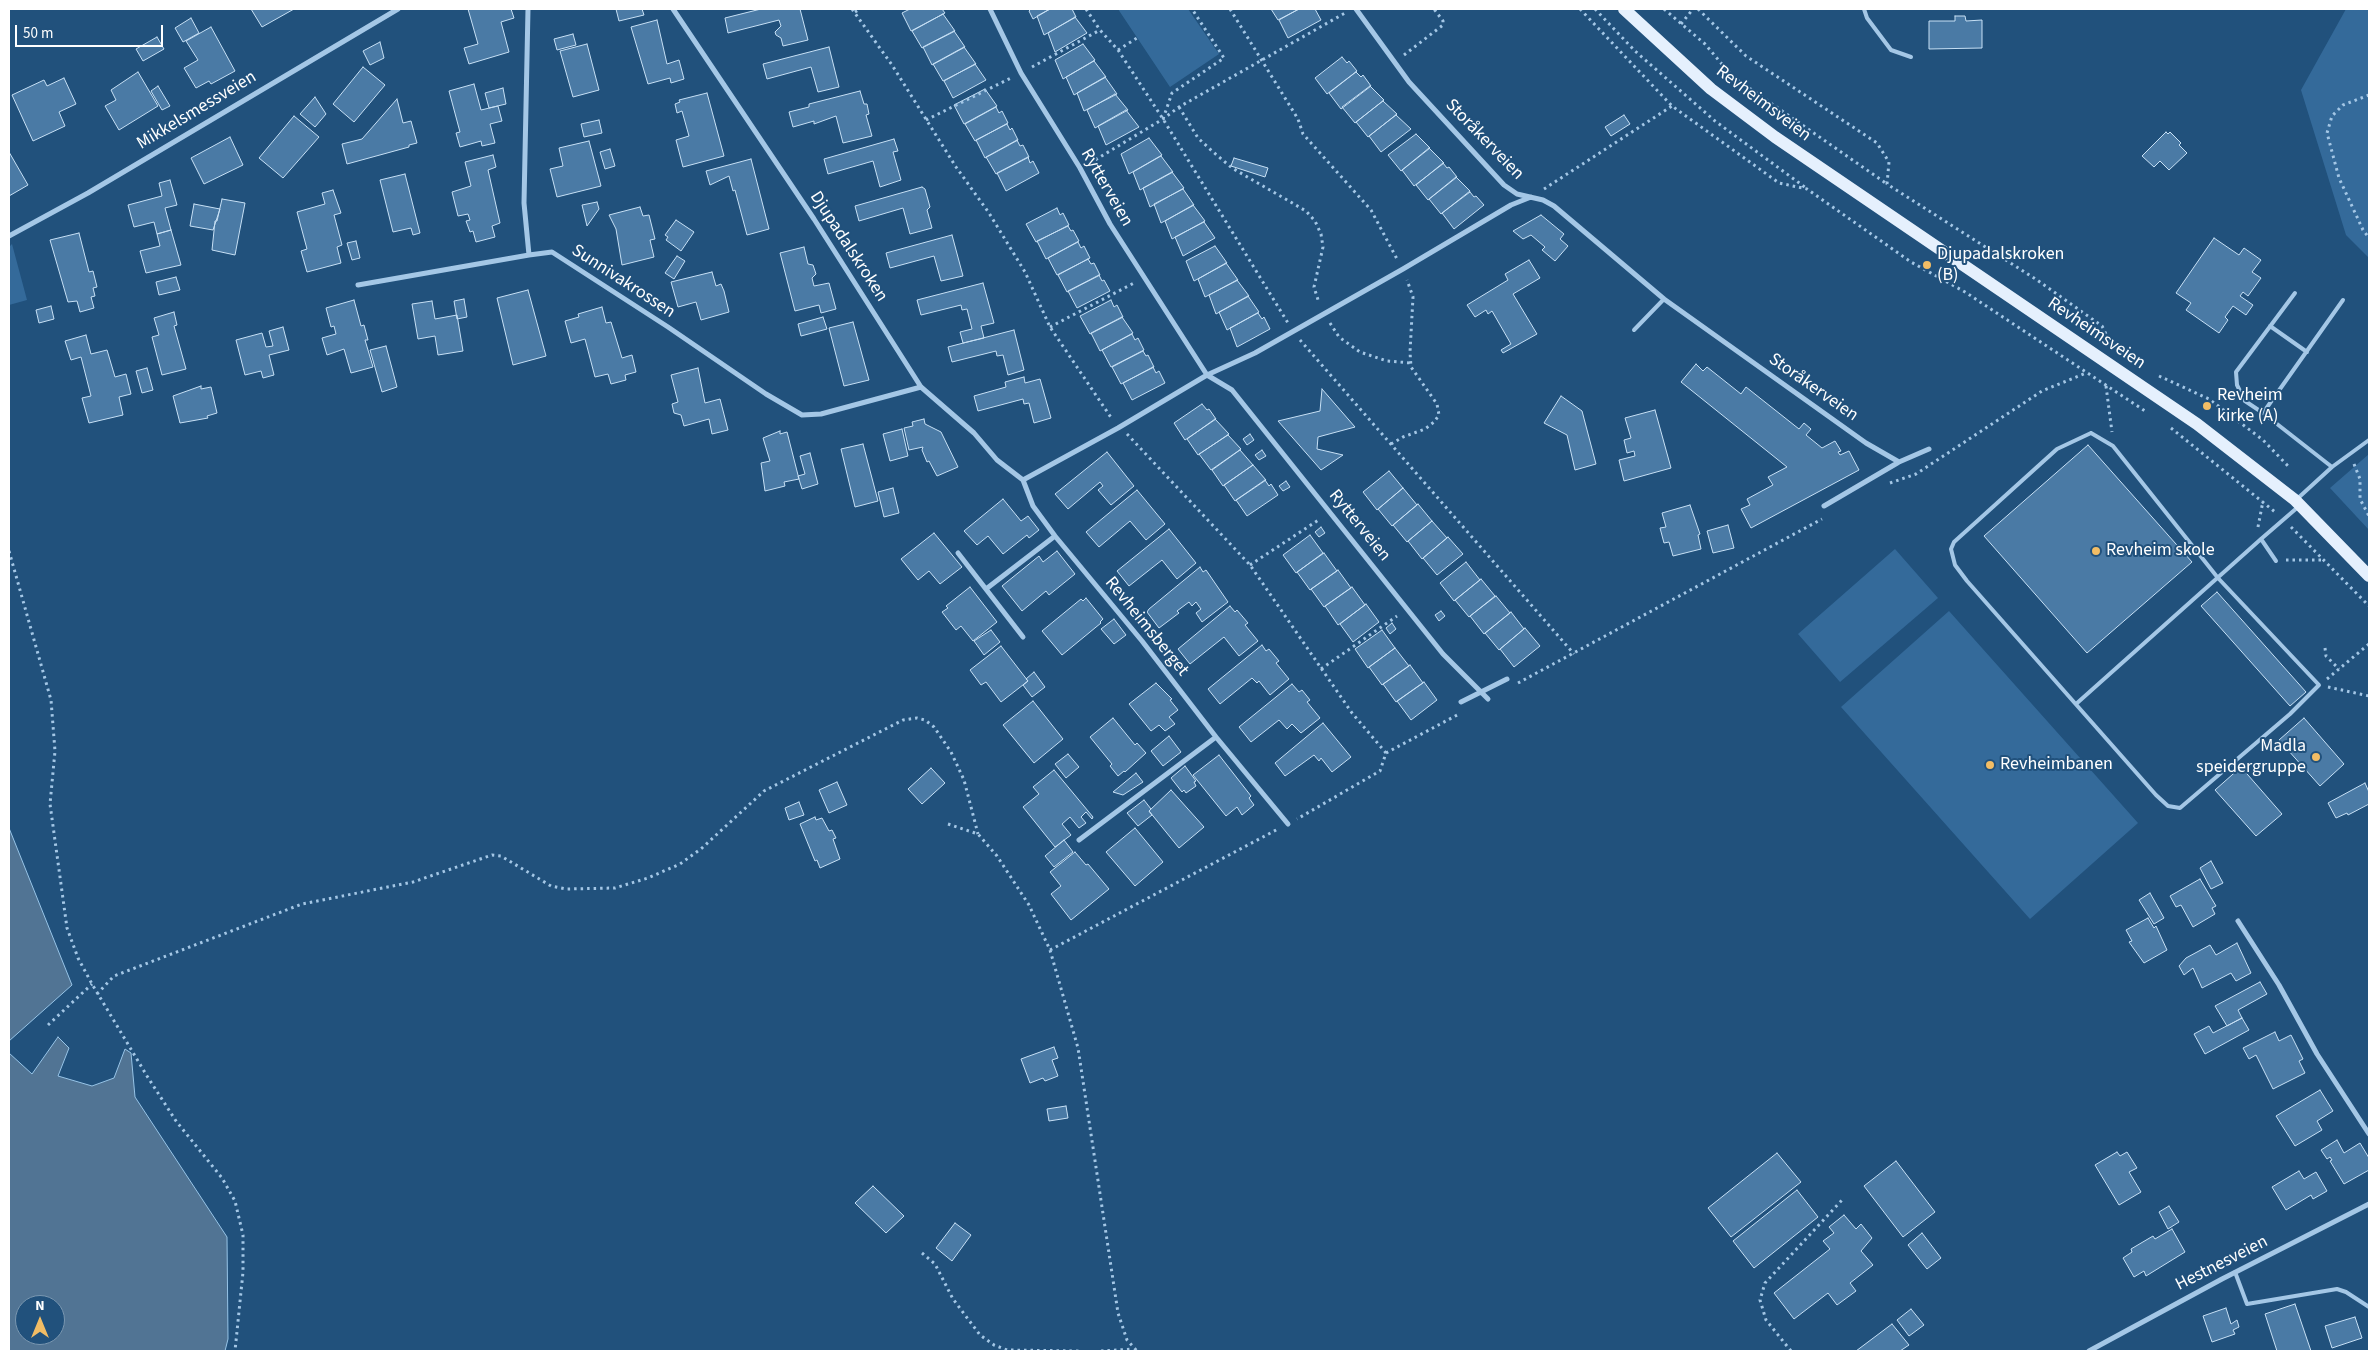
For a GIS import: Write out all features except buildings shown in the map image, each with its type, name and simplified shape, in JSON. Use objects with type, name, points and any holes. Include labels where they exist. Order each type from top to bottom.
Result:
[{"type":"main road","name":"Revheimsveien","points":[[1624,9],[1711,89],[1775,138],[2197,424],[2297,503],[2369,576]]},
{"type":"street","name":"Mikkelsmessveien","points":[[9,236],[88,192],[398,9]]},
{"type":"street","points":[[528,9],[524,203],[529,255]]},
{"type":"street","name":"Djupadalskroken","points":[[673,9],[814,219],[921,387],[974,433],[998,460],[1023,480]]},
{"type":"street","name":"Rytterveien","points":[[990,9],[1021,72],[1080,168],[1110,224],[1207,375],[1232,390],[1393,590],[1406,610],[1443,654],[1488,699]]},
{"type":"street","name":"Storåkerveien","points":[[1356,9],[1409,82],[1504,185],[1517,194],[1543,200],[1554,206],[1664,299],[1866,443],[1899,462]]},
{"type":"street","points":[[1023,480],[1118,428],[1207,375],[1255,352],[1324,314],[1511,205],[1531,197]]},
{"type":"street","name":"Sunnivakrossen","points":[[358,285],[552,252],[668,327],[766,394],[802,414],[822,414],[921,387]]},
{"type":"street","points":[[1824,506],[1899,462],[1929,448]]},
{"type":"street","name":"Revheimsberget","points":[[1023,480],[1033,506],[1055,536],[1142,641],[1216,737],[1288,824]]},
{"type":"street","points":[[986,589],[1055,536]]},
{"type":"street","points":[[958,553],[1023,638]]},
{"type":"street","points":[[1461,702],[1507,679]]},
{"type":"street","points":[[1080,840],[1216,737]]},
{"type":"street","points":[[2238,921],[2278,985],[2317,1054],[2369,1134]]},
{"type":"street","name":"Hestnesveien","points":[[2089,1351],[2124,1330],[2369,1204]]},
{"type":"lane","points":[[1864,9],[1867,18],[1892,50],[1911,57]]},
{"type":"lane","points":[[2294,293],[2236,372],[2237,385],[2245,401],[2332,467]]},
{"type":"lane","points":[[1634,330],[1664,299]]},
{"type":"lane","points":[[2263,413],[2343,300]]},
{"type":"lane","points":[[2270,326],[2307,352]]},
{"type":"lane","points":[[2090,433],[2113,446],[2218,578],[2318,685],[2290,714],[2180,808],[2168,806],[2156,795],[1967,581],[1954,565],[1951,549],[1954,542],[2058,450],[2090,433]]},
{"type":"lane","points":[[2076,704],[2284,520],[2297,503],[2332,467],[2369,440]]},
{"type":"lane","points":[[2262,539],[2276,561]]},
{"type":"lane","points":[[2235,1272],[2247,1304],[2337,1289],[2346,1292],[2369,1307]]},
{"type":"path","points":[[860,9],[854,10],[892,65],[951,159],[989,213],[1025,272],[1050,327],[1118,428],[1128,435],[1250,565],[1352,713],[1386,753]]},
{"type":"path","points":[[1086,9],[1100,30],[1118,50],[1164,119],[1293,331],[1574,654]]},
{"type":"path","points":[[1164,119],[1172,93],[1224,58],[1192,9]]},
{"type":"path","points":[[1230,9],[1298,119],[1303,134],[1371,210],[1403,269],[1413,297],[1411,363],[1418,380],[1431,392],[1438,404],[1438,415],[1434,422],[1425,429],[1403,437],[1392,444]]},
{"type":"path","points":[[1080,168],[1164,119],[1180,107],[1353,9]]},
{"type":"path","points":[[1403,56],[1443,25],[1443,21],[1434,9]]},
{"type":"path","points":[[1580,9],[1672,106],[1779,183],[1807,189]]},
{"type":"path","points":[[1595,9],[1635,51],[1716,121],[1807,189],[1911,262],[1965,292],[2146,411]]},
{"type":"path","points":[[1664,9],[1705,44],[1732,76],[1887,184],[2037,280],[2102,326],[2112,347],[2120,352]]},
{"type":"path","points":[[1681,24],[1693,9]]},
{"type":"path","points":[[1698,9],[1746,56],[1877,143],[1889,162],[1887,184]]},
{"type":"path","points":[[1118,50],[1137,38]]},
{"type":"path","points":[[2369,94],[2343,105],[2332,116],[2327,132],[2339,178],[2359,223],[2369,238]]},
{"type":"path","points":[[1531,197],[1672,106]]},
{"type":"path","points":[[1180,107],[1198,138],[1232,168],[1294,204],[1315,221],[1321,234],[1323,247],[1314,287],[1324,314],[1339,337],[1360,352],[1387,361],[1411,363]]},
{"type":"path","points":[[1050,327],[1145,278]]},
{"type":"path","points":[[2153,372],[2169,383],[2209,399],[2263,440],[2288,467]]},
{"type":"path","points":[[1881,487],[1916,474],[2042,391],[2087,373]]},
{"type":"path","points":[[2106,386],[2113,446]]},
{"type":"path","points":[[2170,427],[2263,501],[2325,560],[2369,606]]},
{"type":"path","points":[[2348,455],[2357,469],[2360,478],[2360,499],[2368,510],[2369,516]]},
{"type":"path","points":[[2258,524],[2263,501]]},
{"type":"path","points":[[1250,565],[1330,512]]},
{"type":"path","points":[[1512,686],[1828,516]]},
{"type":"path","points":[[9,551],[51,700],[55,751],[50,804],[67,928],[78,958],[97,994],[176,1121],[222,1178],[235,1201],[243,1235],[243,1272],[235,1351]]},
{"type":"path","points":[[2276,561],[2295,559],[2325,560]]},
{"type":"path","points":[[1321,668],[1406,610]]},
{"type":"path","points":[[2318,685],[2369,644]]},
{"type":"path","points":[[2325,648],[2326,656],[2339,669]]},
{"type":"path","points":[[2318,685],[2369,696]]},
{"type":"path","points":[[1050,950],[1288,824],[1380,771],[1386,753],[1488,699]]},
{"type":"path","points":[[97,994],[114,976],[302,904],[413,882],[492,855],[501,856],[551,886],[566,890],[615,888],[648,878],[680,864],[702,848],[764,790],[903,720],[917,718],[925,720],[934,726],[951,752],[964,780],[978,834],[998,856],[1014,879],[1050,950],[1078,1048],[1118,1313],[1127,1340],[1135,1350]]},
{"type":"path","points":[[948,824],[978,834]]},
{"type":"path","points":[[48,1025],[92,984]]},
{"type":"path","points":[[1791,1351],[1766,1320],[1760,1300],[1765,1283],[1843,1198]]},
{"type":"path","points":[[922,1253],[935,1264],[953,1299],[980,1335],[994,1345],[1007,1350],[1081,1351]]},
{"type":"path","points":[[1101,1351],[1135,1350]]},
{"type":"shaded area","points":[[1118,9],[1188,9],[1219,54],[1170,87]]},
{"type":"shaded area","points":[[2346,9],[2369,9],[2369,258],[2346,235],[2301,90]]},
{"type":"shaded area","points":[[12,244],[27,300],[9,305],[9,247]]},
{"type":"shaded area","points":[[2369,454],[2369,530],[2330,488]]},
{"type":"shaded area","points":[[1895,549],[1938,598],[1840,682],[1798,634]]},
{"type":"shaded area","name":"Revheimbanen","points":[[1949,611],[2138,823],[2030,919],[1841,707]]},
{"type":"shaded area","points":[[9,828],[72,985],[9,1041]]},
{"type":"shaded area","points":[[58,1037],[69,1048],[58,1076],[92,1086],[114,1078],[125,1049],[131,1053],[135,1097],[227,1237],[228,1339],[225,1351],[9,1351],[9,1053],[32,1074]]},
{"type":"place","name":"Djupadalskroken (B)","points":[[1927,265]]},
{"type":"place","name":"Revheim kirke (A)","points":[[2207,406]]},
{"type":"place","name":"Revheim skole","points":[[2096,551]]},
{"type":"place","name":"Madla speidergruppe","points":[[2316,757]]},
{"type":"place","name":"Revheimbanen","points":[[1990,765]]}]
